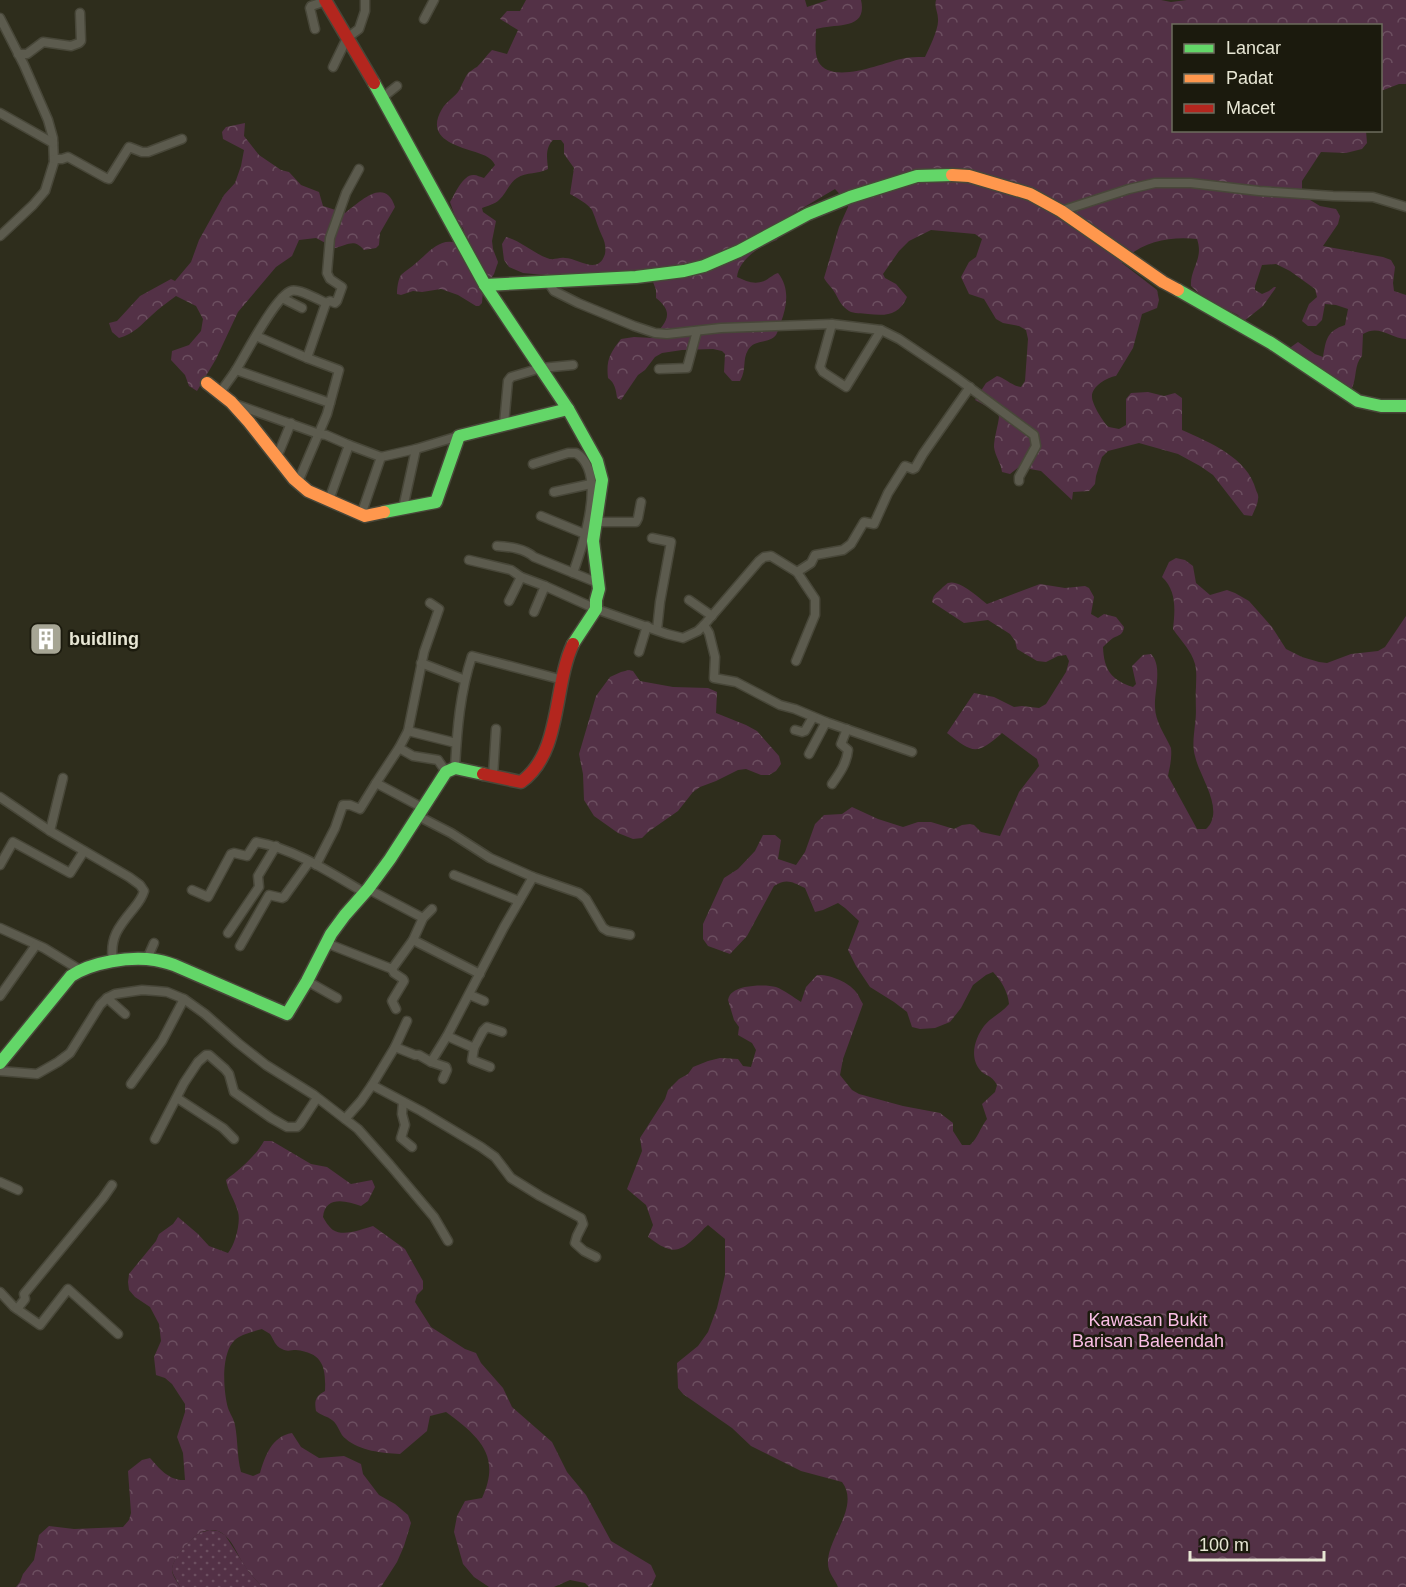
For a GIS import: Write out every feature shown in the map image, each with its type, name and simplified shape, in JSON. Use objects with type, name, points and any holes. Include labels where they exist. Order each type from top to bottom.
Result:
[{"type":"street","points":[[315,29],[310,8],[326,0],[485,285],[568,408],[592,452],[601,475],[602,484],[593,547],[598,584],[596,609],[570,650],[551,731],[540,765],[528,779],[520,782],[451,770],[438,760],[413,756],[399,748]]},
{"type":"street","points":[[333,67],[347,38],[358,29],[365,0]]},
{"type":"street","points":[[424,19],[434,0]]},
{"type":"street","points":[[18,54],[27,54],[43,42],[71,46],[79,43],[81,40],[80,13]]},
{"type":"street","points":[[0,18],[48,120],[54,159],[45,191],[0,236]]},
{"type":"street","points":[[382,98],[397,86]]},
{"type":"street","points":[[0,113],[53,143]]},
{"type":"street","points":[[54,159],[68,157],[109,179],[129,147],[148,152],[182,140]]},
{"type":"street","points":[[220,393],[282,298],[295,290],[326,303],[337,301],[342,287],[330,279],[327,273],[330,238],[346,193],[359,169]]},
{"type":"street","points":[[485,285],[636,277],[684,272],[704,266],[808,214],[850,197],[917,176],[969,176],[1030,194],[1062,211],[1163,282],[1271,343],[1358,401],[1368,405],[1406,406]]},
{"type":"street","points":[[1062,211],[1155,183],[1191,183],[1259,191],[1373,197],[1406,207]]},
{"type":"street","points":[[548,282],[554,291],[633,327],[655,333],[832,324],[881,330],[970,387],[1034,435],[1036,446],[1019,481]]},
{"type":"street","points":[[282,298],[302,308]]},
{"type":"street","points":[[307,358],[326,303]]},
{"type":"street","points":[[832,324],[820,367],[823,372],[846,387],[881,330]]},
{"type":"street","points":[[659,369],[687,368],[698,331]]},
{"type":"street","points":[[256,336],[339,369],[319,434],[298,482]]},
{"type":"street","points":[[504,424],[511,377],[541,368],[573,365]]},
{"type":"street","points":[[236,370],[330,403]]},
{"type":"street","points":[[207,384],[231,402],[298,482],[329,501],[361,515],[367,516],[436,502],[459,436]]},
{"type":"street","points":[[797,572],[811,563],[815,555],[843,550],[851,544],[864,522],[874,524],[888,493],[905,466],[913,470],[915,468],[970,387]]},
{"type":"street","points":[[231,402],[319,434],[328,435],[381,457],[568,408]]},
{"type":"street","points":[[277,457],[291,423]]},
{"type":"street","points":[[329,501],[349,445]]},
{"type":"street","points":[[403,508],[416,449]]},
{"type":"street","points":[[533,464],[568,453],[576,453],[589,470],[591,508],[573,573]]},
{"type":"street","points":[[361,515],[381,457]]},
{"type":"street","points":[[554,492],[591,484]]},
{"type":"street","points":[[596,522],[636,522],[639,518],[640,502]]},
{"type":"street","points":[[541,516],[585,534]]},
{"type":"street","points":[[652,538],[671,542],[657,630]]},
{"type":"street","points":[[497,546],[514,548],[530,554],[598,584]]},
{"type":"street","points":[[469,560],[511,570],[521,577],[596,609],[683,638],[693,634],[704,625],[759,561],[771,555],[797,572],[816,602],[813,621],[796,661]]},
{"type":"street","points":[[509,602],[521,577]]},
{"type":"street","points":[[534,612],[545,586]]},
{"type":"street","points":[[689,600],[712,616]]},
{"type":"street","points":[[240,946],[269,895],[284,897],[313,863],[335,828],[344,805],[360,809],[399,748],[408,731],[422,663],[439,609],[430,603]]},
{"type":"street","points":[[704,625],[709,633],[715,657],[714,678],[736,682],[780,705],[912,752]]},
{"type":"street","points":[[639,652],[647,626]]},
{"type":"street","points":[[0,1063],[71,976],[80,970],[113,961],[147,959],[174,965],[287,1014],[326,943],[345,915],[367,891],[390,860],[420,812],[451,770],[465,680],[473,656],[563,680]]},
{"type":"street","points":[[422,663],[465,680]]},
{"type":"street","points":[[795,730],[805,731],[813,717]]},
{"type":"street","points":[[809,754],[826,722]]},
{"type":"street","points":[[493,776],[496,729]]},
{"type":"street","points":[[832,784],[842,770],[848,755],[848,750],[841,744],[847,729]]},
{"type":"street","points":[[408,731],[456,743]]},
{"type":"street","points":[[50,831],[63,778]]},
{"type":"street","points":[[376,783],[490,858],[533,877],[579,893],[586,899],[603,928],[608,931],[630,934]]},
{"type":"street","points":[[0,797],[50,831],[140,885],[144,891],[143,897],[123,921],[112,942],[113,961]]},
{"type":"street","points":[[0,865],[13,842],[70,873],[84,851]]},
{"type":"street","points":[[192,890],[208,897],[231,853],[246,856],[256,842],[276,846],[423,918]]},
{"type":"street","points":[[228,933],[259,887],[259,874],[276,846]]},
{"type":"street","points":[[454,875],[519,901]]},
{"type":"street","points":[[431,1062],[470,995],[504,927],[533,877]]},
{"type":"street","points":[[392,969],[413,940],[423,918],[432,909]]},
{"type":"street","points":[[0,928],[80,970]]},
{"type":"street","points":[[413,940],[480,974]]},
{"type":"street","points":[[147,959],[154,943]]},
{"type":"street","points":[[326,943],[392,969],[403,979],[392,1001],[396,1009]]},
{"type":"street","points":[[0,996],[36,945]]},
{"type":"street","points":[[307,981],[337,998]]},
{"type":"street","points":[[0,1071],[37,1074],[58,1062],[70,1053],[100,1005],[115,994],[142,990],[167,992],[184,999],[205,1014],[266,1065],[317,1098],[358,1129],[434,1217],[448,1241]]},
{"type":"street","points":[[470,995],[484,1001]]},
{"type":"street","points":[[107,998],[125,1014]]},
{"type":"street","points":[[131,1084],[162,1041],[184,999]]},
{"type":"street","points":[[345,1119],[372,1085],[395,1047],[407,1021]]},
{"type":"street","points":[[490,1067],[472,1060],[474,1048],[487,1027],[502,1032]]},
{"type":"street","points":[[447,1036],[474,1048]]},
{"type":"street","points":[[395,1047],[446,1067],[443,1079]]},
{"type":"street","points":[[155,1139],[190,1074],[198,1062],[207,1055],[229,1074],[234,1092],[287,1127],[297,1127],[317,1098]]},
{"type":"street","points":[[372,1085],[481,1147],[495,1157],[512,1178],[581,1218],[583,1224],[575,1244],[596,1257]]},
{"type":"street","points":[[177,1098],[219,1125],[234,1139]]},
{"type":"street","points":[[404,1102],[402,1114],[405,1125],[401,1138],[412,1147]]},
{"type":"street","points":[[0,1182],[18,1190]]},
{"type":"street","points":[[17,1309],[25,1299],[24,1294],[112,1185]]},
{"type":"street","points":[[0,1292],[17,1309],[40,1325],[68,1289],[118,1335]]},
{"type":"green space","points":[[526,0],[805,0],[807,7],[828,0],[861,0],[860,17],[855,21],[816,29],[818,61],[825,68],[834,72],[845,72],[870,68],[904,58],[925,57],[938,23],[936,0],[1161,0],[1171,2],[1187,0],[1406,0],[1406,84],[1399,84],[1382,91],[1382,24],[1172,24],[1172,132],[1366,132],[1367,143],[1362,149],[1346,153],[1321,152],[1302,181],[1302,195],[1320,206],[1336,209],[1340,216],[1338,224],[1323,246],[1391,260],[1395,267],[1394,291],[1406,295],[1406,339],[1374,330],[1363,334],[1362,356],[1352,388],[1331,392],[1291,360],[1291,347],[1298,342],[1323,357],[1328,336],[1345,325],[1348,309],[1325,304],[1322,320],[1316,326],[1308,326],[1302,321],[1309,304],[1317,297],[1315,289],[1276,264],[1262,265],[1255,290],[1262,294],[1276,287],[1263,306],[1244,321],[1238,315],[1205,299],[1191,286],[1199,252],[1197,239],[1167,239],[1147,245],[1122,263],[1157,290],[1159,300],[1157,308],[1142,314],[1133,348],[1116,376],[1104,380],[1094,390],[1092,397],[1094,404],[1109,427],[1119,429],[1126,425],[1126,399],[1131,393],[1148,392],[1164,396],[1175,393],[1182,398],[1182,430],[1226,452],[1236,460],[1252,479],[1258,495],[1257,503],[1252,516],[1244,515],[1213,475],[1200,466],[1178,454],[1139,443],[1108,451],[1102,457],[1095,484],[1089,491],[1073,492],[1072,500],[1041,471],[1019,467],[1010,474],[1002,472],[994,447],[999,417],[997,412],[975,400],[986,383],[997,376],[1021,387],[1025,381],[1028,339],[1026,330],[996,319],[984,299],[969,294],[961,277],[969,262],[976,257],[982,239],[975,234],[931,230],[909,241],[883,274],[907,297],[900,308],[886,315],[851,312],[842,305],[824,278],[839,227],[848,207],[848,203],[835,189],[794,213],[785,221],[777,240],[764,245],[752,254],[739,270],[737,277],[753,283],[764,281],[778,273],[786,291],[785,310],[777,334],[770,340],[751,347],[745,357],[740,381],[732,381],[724,372],[725,354],[722,351],[682,350],[662,353],[638,375],[621,400],[617,398],[614,384],[608,378],[608,361],[612,353],[621,339],[653,338],[666,318],[666,309],[656,298],[656,290],[649,271],[576,278],[523,273],[509,267],[504,260],[502,244],[506,237],[549,259],[563,258],[593,265],[598,264],[605,254],[605,242],[592,210],[570,194],[574,168],[564,154],[564,144],[561,140],[553,140],[549,146],[548,169],[517,178],[499,200],[482,208],[483,212],[496,221],[492,241],[498,262],[494,274],[483,291],[482,303],[479,306],[441,289],[397,294],[401,275],[434,247],[445,242],[456,243],[465,236],[450,202],[466,178],[474,175],[484,178],[495,165],[491,159],[443,138],[437,126],[438,118],[444,107],[458,92],[469,72],[477,67],[492,50],[507,54],[518,30],[500,19],[507,11],[520,11]]},
{"type":"green space","points":[[245,123],[244,136],[259,155],[281,170],[289,172],[301,185],[319,192],[323,206],[345,213],[365,198],[379,192],[391,198],[395,207],[380,233],[379,245],[376,248],[364,250],[354,243],[335,248],[316,238],[299,240],[292,256],[276,267],[238,312],[216,359],[197,391],[189,386],[185,375],[171,360],[172,351],[189,345],[201,331],[203,319],[196,306],[176,296],[133,331],[119,338],[112,332],[109,323],[117,321],[140,296],[171,279],[175,281],[191,262],[199,240],[224,195],[235,183],[241,166],[244,150],[223,139],[222,132],[226,127]]},
{"type":"green space","name":"Kawasan Bukit Barisan Baleendah","points":[[1176,558],[1185,560],[1193,566],[1196,583],[1210,595],[1227,590],[1249,601],[1272,627],[1286,649],[1319,662],[1327,663],[1351,654],[1378,651],[1385,647],[1406,616],[1406,1587],[838,1587],[830,1572],[828,1561],[848,1501],[847,1491],[842,1482],[801,1471],[751,1446],[732,1428],[683,1394],[678,1388],[677,1363],[698,1346],[708,1332],[717,1308],[725,1275],[725,1239],[708,1225],[685,1246],[675,1250],[663,1247],[648,1237],[653,1225],[646,1205],[627,1189],[642,1151],[640,1138],[665,1099],[668,1090],[693,1067],[720,1058],[738,1059],[743,1066],[751,1067],[756,1050],[752,1043],[738,1035],[739,1027],[734,1020],[728,1000],[731,994],[747,987],[772,986],[801,1002],[806,987],[817,975],[822,975],[838,979],[849,985],[863,1004],[843,1059],[840,1075],[852,1090],[903,1106],[940,1113],[953,1123],[953,1131],[962,1145],[970,1145],[987,1119],[982,1104],[995,1092],[997,1085],[977,1065],[974,1054],[976,1042],[984,1026],[1009,1004],[1004,987],[993,972],[973,985],[961,1008],[950,1022],[935,1028],[912,1027],[907,1012],[870,987],[848,950],[859,921],[838,903],[815,912],[805,888],[789,882],[782,882],[774,886],[747,936],[730,954],[708,946],[703,939],[703,924],[724,878],[738,869],[755,851],[763,835],[775,835],[781,840],[778,859],[796,865],[805,852],[815,824],[824,815],[842,814],[852,807],[903,827],[918,822],[931,822],[954,829],[970,824],[981,832],[1000,836],[1019,792],[1039,766],[1037,759],[1002,733],[986,746],[974,749],[963,745],[947,733],[974,693],[994,697],[1014,707],[1039,708],[1046,704],[1066,672],[1069,661],[1066,655],[1046,662],[1037,661],[1017,649],[1010,634],[988,620],[964,623],[932,602],[936,594],[952,582],[963,586],[987,604],[1040,584],[1065,588],[1085,586],[1089,588],[1094,597],[1091,614],[1098,618],[1104,614],[1116,617],[1124,627],[1122,633],[1103,647],[1105,662],[1110,673],[1119,681],[1133,687],[1136,684],[1132,666],[1143,655],[1151,654],[1155,659],[1157,672],[1155,712],[1171,748],[1168,776],[1197,829],[1206,829],[1213,813],[1210,793],[1197,764],[1194,748],[1196,667],[1191,654],[1173,629],[1173,595],[1162,577],[1169,562]]},
{"type":"green space","points":[[629,670],[633,671],[640,681],[673,687],[708,688],[717,692],[716,713],[757,731],[779,756],[781,764],[769,775],[761,775],[746,769],[738,770],[700,787],[678,811],[642,838],[633,839],[618,833],[594,816],[584,800],[583,774],[579,754],[596,696],[610,677]]},
{"type":"green space","points":[[264,1141],[272,1141],[311,1164],[327,1167],[351,1184],[372,1180],[375,1187],[368,1201],[361,1206],[342,1201],[332,1203],[325,1210],[323,1217],[326,1222],[333,1230],[342,1233],[373,1226],[405,1249],[423,1281],[423,1289],[417,1295],[415,1302],[431,1327],[465,1349],[476,1353],[481,1363],[503,1388],[512,1407],[552,1442],[567,1472],[586,1495],[611,1541],[651,1565],[656,1576],[651,1587],[589,1587],[585,1583],[570,1580],[554,1587],[489,1587],[474,1577],[463,1564],[454,1532],[457,1516],[465,1501],[482,1498],[488,1483],[488,1458],[477,1438],[446,1412],[430,1416],[427,1431],[400,1454],[364,1449],[352,1443],[344,1437],[332,1420],[316,1411],[316,1399],[325,1391],[325,1375],[321,1363],[312,1354],[282,1349],[276,1345],[270,1334],[262,1329],[239,1337],[233,1342],[226,1359],[225,1391],[228,1408],[235,1425],[241,1472],[253,1476],[260,1473],[274,1442],[292,1433],[301,1447],[319,1458],[344,1456],[361,1464],[363,1474],[379,1495],[408,1515],[411,1523],[397,1562],[381,1587],[262,1587],[246,1568],[227,1537],[223,1533],[211,1530],[196,1536],[175,1560],[172,1572],[180,1587],[16,1587],[34,1560],[39,1535],[49,1526],[74,1529],[123,1527],[131,1513],[128,1471],[142,1460],[150,1458],[169,1476],[185,1480],[183,1453],[177,1437],[185,1412],[185,1404],[172,1384],[156,1375],[154,1357],[161,1341],[159,1324],[150,1307],[129,1290],[129,1274],[159,1234],[173,1224],[178,1217],[209,1246],[228,1253],[235,1239],[239,1216],[226,1180],[252,1157]]},
{"type":"green space","points":[[209,1530],[225,1535],[249,1572],[262,1587],[180,1587],[172,1571],[175,1559],[192,1539]]},
{"type":"traffic: fast","points":[[374,83],[485,285],[568,409],[597,461],[602,480],[593,541],[599,589],[596,609],[573,644]]},
{"type":"traffic: fast","points":[[485,285],[636,277],[684,271],[704,266],[739,251],[808,214],[850,197],[917,176],[952,175]]},
{"type":"traffic: fast","points":[[1178,290],[1271,343],[1358,401],[1381,406],[1406,406]]},
{"type":"traffic: fast","points":[[384,512],[436,502],[459,436],[568,409]]},
{"type":"traffic: fast","points":[[0,1063],[71,976],[89,967],[112,961],[158,960],[287,1014],[331,934],[390,859],[446,772],[455,768],[483,774]]},
{"type":"traffic: slow","points":[[952,175],[969,176],[1030,194],[1061,211],[1178,290]]},
{"type":"traffic: slow","points":[[207,383],[231,402],[294,479],[308,491],[365,516],[384,512]]},
{"type":"traffic: jam","points":[[325,0],[374,83]]},
{"type":"traffic: jam","points":[[483,774],[521,782],[534,769],[544,754],[550,737],[562,679],[573,644]]},
{"type":"place","name":"buidling","points":[[46,639]]}]
